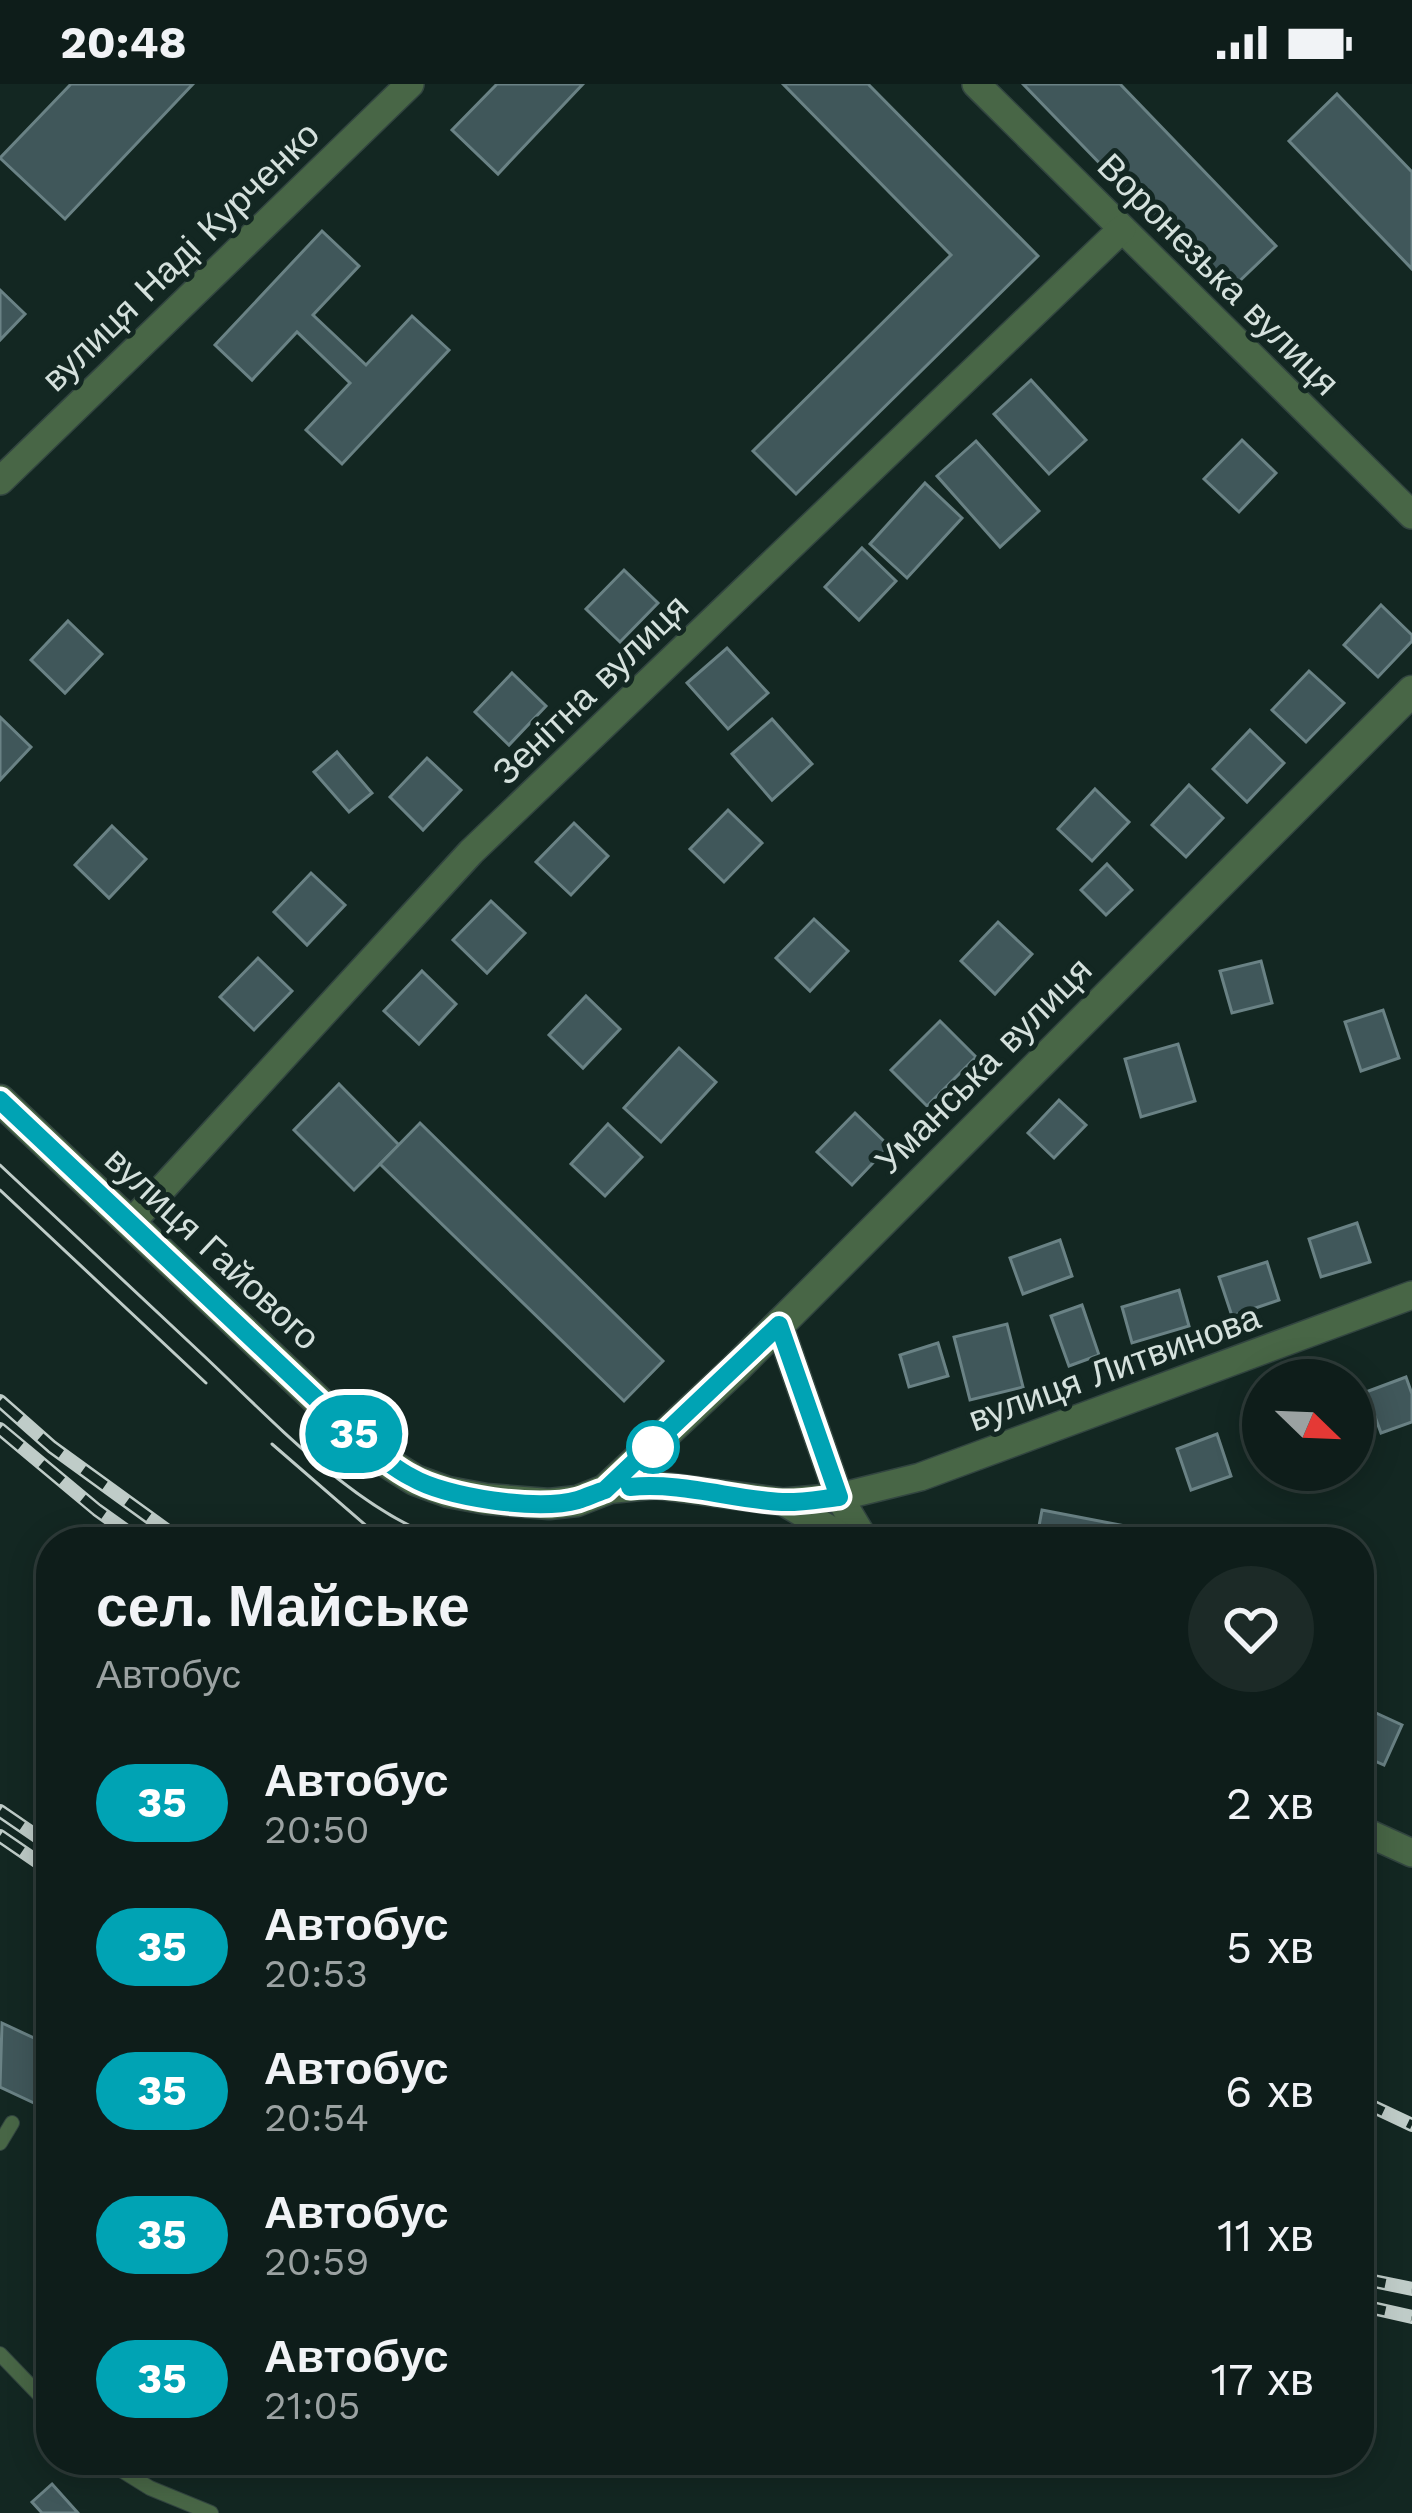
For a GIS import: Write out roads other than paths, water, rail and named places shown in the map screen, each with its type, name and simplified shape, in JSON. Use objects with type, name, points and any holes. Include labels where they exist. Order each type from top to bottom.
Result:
[{"type":"street","name":"вулиця Наді Курченко","points":[[2,476],[410,84]]},
{"type":"street","name":"Воронезька вулиця","points":[[976,84],[1412,515]]},
{"type":"street","name":"Зенітна вулиця","points":[[130,1223],[471,852],[1122,229]]},
{"type":"street","name":"Уманська вулиця","points":[[605,1490],[779,1325],[1412,691]]},
{"type":"street","name":"вулиця Гайового","points":[[0,1100],[350,1431],[415,1480],[486,1499],[549,1504],[577,1501],[605,1490],[656,1485],[784,1502],[826,1527]]},
{"type":"street","name":"вулиця Литвинова","points":[[784,1502],[839,1497],[920,1477],[1412,1295]]},
{"type":"street","points":[[779,1325],[839,1497],[857,1527]]},
{"type":"street","points":[[1374,1836],[1412,1853]]},
{"type":"lane","points":[[0,2143],[12,2123]]},
{"type":"lane","points":[[0,2354],[36,2391]]},
{"type":"lane","points":[[129,2475],[211,2513]]},
{"type":"tram line","points":[[0,1165],[319,1464],[412,1527]]},
{"type":"tram line","points":[[0,1190],[206,1383]]},
{"type":"tram line","points":[[272,1444],[368,1527]]},
{"type":"railway","points":[[0,1401],[52,1447],[162,1527]]},
{"type":"railway","points":[[0,1429],[121,1527]]},
{"type":"railway","points":[[0,1811],[36,1836]]},
{"type":"railway","points":[[0,1836],[36,1861]]},
{"type":"railway","points":[[1374,2107],[1412,2125]]},
{"type":"railway","points":[[1374,2281],[1412,2289]]},
{"type":"railway","points":[[1374,2308],[1412,2317]]}]
